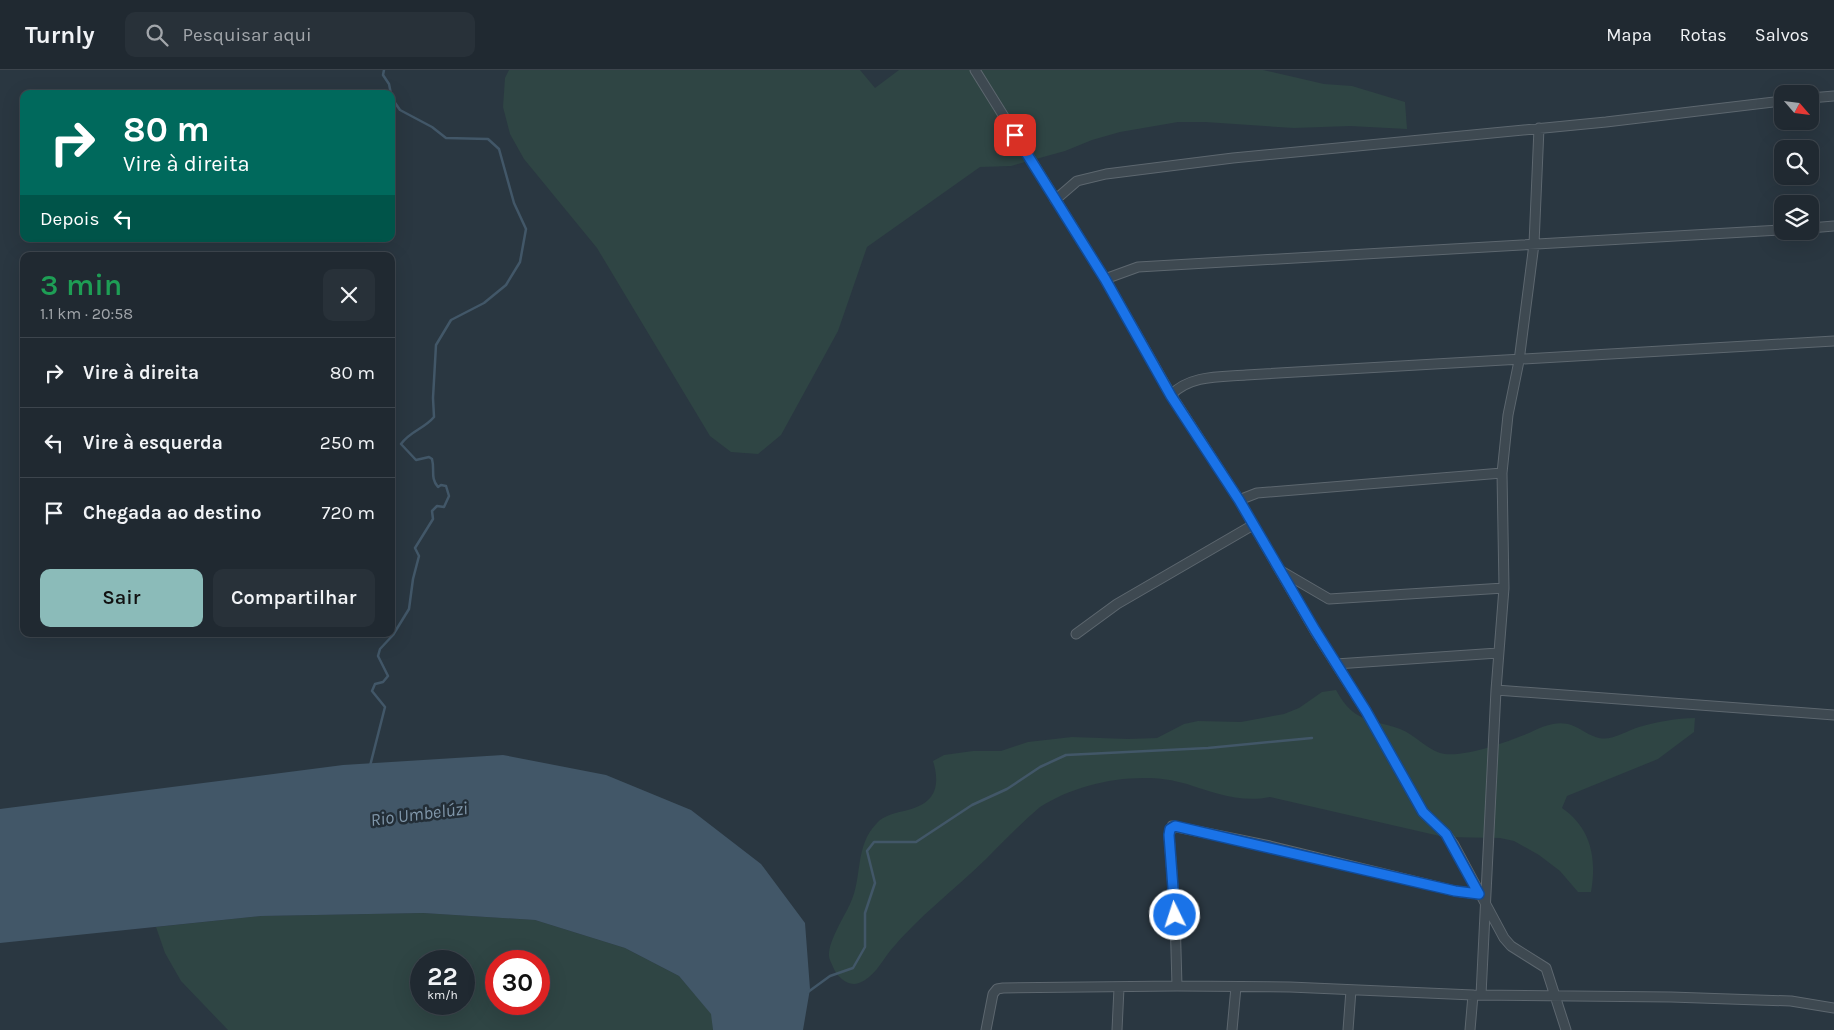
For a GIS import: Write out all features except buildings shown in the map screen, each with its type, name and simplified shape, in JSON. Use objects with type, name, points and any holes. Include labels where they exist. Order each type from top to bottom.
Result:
[{"type":"street","points":[[975,70],[1105,279],[1171,396],[1239,500],[1423,812],[1446,834],[1454,846],[1486,907],[1508,943],[1546,968],[1566,1030]]},
{"type":"street","points":[[1819,97],[1834,96]]},
{"type":"street","points":[[1055,200],[1077,181],[1106,174],[1233,158],[1539,128],[1774,102]]},
{"type":"street","points":[[1470,1030],[1477,995],[1486,907],[1498,653],[1504,588],[1502,474],[1508,414],[1519,361],[1534,244],[1539,128]]},
{"type":"street","points":[[1819,227],[1834,226]]},
{"type":"street","points":[[1105,279],[1138,267],[1774,230]]},
{"type":"street","points":[[1171,396],[1186,383],[1197,379],[1353,368],[1519,361],[1834,341]]},
{"type":"street","points":[[1239,500],[1257,493],[1502,474]]},
{"type":"street","points":[[1076,634],[1117,604],[1253,525]]},
{"type":"street","points":[[1279,570],[1329,599],[1504,588]]},
{"type":"street","points":[[1336,664],[1498,653]]},
{"type":"street","points":[[1496,690],[1834,714]]},
{"type":"street","points":[[1177,986],[1175,915],[1169,835],[1172,826],[1232,837],[1455,891],[1479,894]]},
{"type":"street","points":[[1232,1030],[1236,986]]},
{"type":"street","points":[[986,1030],[994,994],[997,989],[1236,986],[1477,995],[1555,994],[1762,999],[1791,1001],[1834,1008]]},
{"type":"street","points":[[1117,1030],[1119,988]]},
{"type":"street","points":[[1348,1030],[1351,990]]},
{"type":"green space","points":[[509,70],[860,70],[875,88],[899,70],[1263,70],[1324,84],[1352,86],[1405,102],[1407,129],[1350,126],[1294,128],[1178,122],[1120,132],[1092,140],[1065,151],[1011,166],[980,167],[867,247],[838,331],[781,435],[758,454],[731,452],[710,436],[597,248],[524,159],[510,134],[503,107],[505,78]]},
{"type":"green space","points":[[1336,690],[1343,701],[1356,714],[1371,721],[1400,729],[1440,753],[1459,754],[1470,752],[1494,746],[1545,726],[1561,723],[1604,739],[1652,723],[1695,718],[1694,732],[1658,759],[1567,796],[1562,808],[1580,825],[1590,845],[1593,867],[1591,892],[1578,892],[1560,871],[1539,855],[1514,841],[1500,838],[1444,837],[1270,797],[1259,799],[1238,798],[1169,780],[1131,778],[1112,780],[1074,790],[1040,807],[912,927],[868,978],[859,983],[851,984],[840,978],[835,971],[829,959],[829,950],[854,894],[865,842],[870,832],[882,819],[888,815],[916,808],[932,796],[936,782],[933,761],[944,755],[973,751],[1001,751],[1028,742],[1072,737],[1157,738],[1184,724],[1198,721],[1241,722],[1284,714],[1299,708],[1322,692]]},
{"type":"green space","points":[[423,913],[535,920],[625,948],[679,976],[712,1014],[713,1030],[228,1030],[181,981],[165,953],[156,927],[261,916]]},
{"type":"water","name":"Rio Umbelúzi","points":[[503,755],[606,775],[691,810],[761,864],[805,923],[810,989],[803,1030],[713,1030],[711,1014],[679,976],[625,948],[535,920],[423,913],[261,916],[0,943],[0,809],[343,765]]},
{"type":"waterway","points":[[384,70],[383,75],[389,84],[390,90]]},
{"type":"waterway","points":[[395,103],[400,110],[432,127],[446,138],[488,139],[499,149],[514,203],[526,229],[520,262],[506,285],[484,303],[451,320],[436,345],[433,398],[434,417],[401,444],[416,460],[429,457],[432,459],[433,477],[436,484],[438,487],[441,485],[446,486],[449,496],[444,507],[437,506],[432,511],[433,519],[415,548],[419,556],[413,579],[409,609],[395,632]]},
{"type":"waterway","points":[[370,766],[385,707],[372,691],[375,684],[383,682],[388,676],[378,656],[380,649],[391,637]]},
{"type":"waterway","points":[[808,992],[830,976],[853,968],[865,947],[865,913],[875,883],[867,851],[874,842],[916,842],[972,805],[1007,789],[1040,767],[1066,755],[1208,748],[1312,738]]},
{"type":"route","points":[[1015,135],[1105,279],[1171,396],[1239,500],[1315,630],[1366,711],[1423,812],[1446,834],[1479,894],[1455,891],[1232,837],[1172,826],[1169,835],[1175,915]]}]
